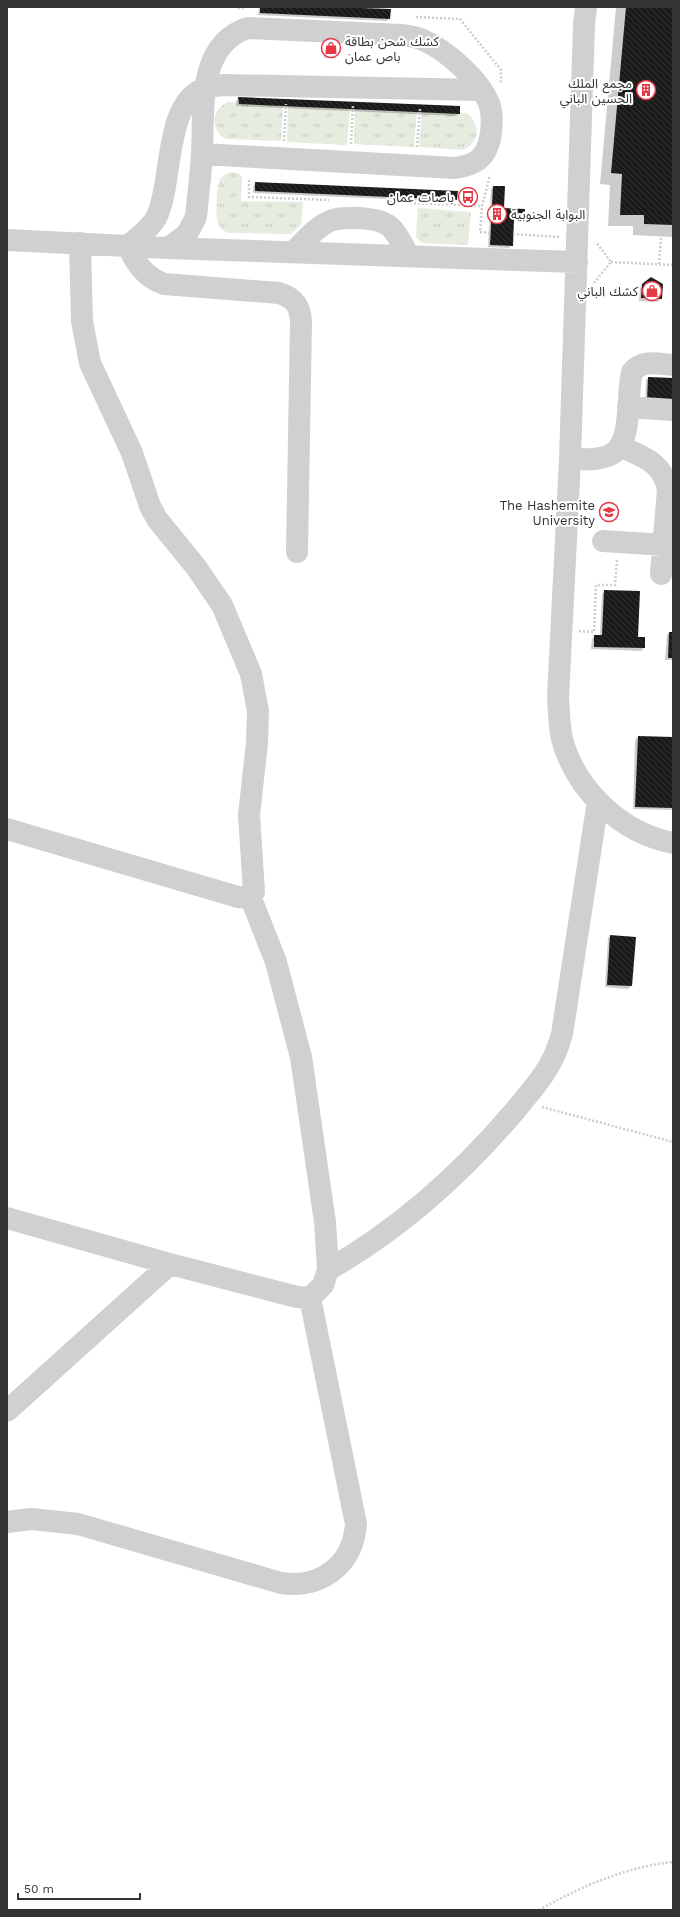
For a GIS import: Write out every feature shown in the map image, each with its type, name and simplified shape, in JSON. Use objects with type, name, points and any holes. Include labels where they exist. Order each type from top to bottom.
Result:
[{"type":"street","points":[[586,7],[584,25],[585,239],[577,262],[570,459],[558,697],[559,718],[562,740],[570,760],[598,802],[616,819],[638,832],[673,843]]},
{"type":"street","points":[[168,248],[187,234],[196,217],[202,154],[204,88],[211,62],[218,51],[236,32],[248,28],[402,35],[422,39],[449,57],[466,72],[491,88]]},
{"type":"street","points":[[128,246],[155,219],[162,202],[177,117],[187,100],[204,88],[223,84],[491,88]]},
{"type":"street","points":[[202,154],[455,168],[469,166],[480,158],[488,147],[492,119],[489,104],[491,88]]},
{"type":"street","points":[[293,252],[328,222],[344,218],[359,218],[375,219],[389,226],[395,231],[409,256]]},
{"type":"street","points":[[7,240],[168,248],[577,262]]},
{"type":"street","points":[[7,830],[238,897],[246,898],[250,896],[255,888],[249,815],[257,743],[258,711],[251,674],[222,605],[196,567],[157,519],[144,489],[132,454],[90,363],[82,321],[80,243]]},
{"type":"street","points":[[128,246],[135,261],[142,270],[156,281],[164,284],[279,293],[288,296],[296,302],[300,313],[301,322],[297,552]]},
{"type":"street","points":[[570,459],[604,457],[615,452],[620,446],[625,432],[632,372],[637,366],[644,363],[673,365]]},
{"type":"street","points":[[628,407],[673,410]]},
{"type":"street","points":[[620,446],[652,462],[658,467],[665,478],[668,490],[661,574]]},
{"type":"street","points":[[610,542],[664,545]]},
{"type":"street","points":[[328,1270],[378,1239],[417,1208],[490,1140],[522,1102],[555,1054],[562,1034],[598,802]]},
{"type":"street","points":[[250,896],[276,962],[301,1057],[325,1222],[328,1270],[323,1285],[310,1298]]},
{"type":"street","points":[[7,1218],[170,1264],[290,1295],[310,1298]]},
{"type":"street","points":[[7,1411],[170,1264]]},
{"type":"street","points":[[7,1522],[31,1519],[54,1520],[78,1524],[281,1583],[302,1584],[314,1582],[335,1568],[351,1549],[355,1537],[356,1524],[310,1298]]},
{"type":"path","points":[[238,8],[253,8]]},
{"type":"path","points":[[413,17],[460,19],[501,70],[491,88]]},
{"type":"path","points":[[284,144],[286,102]]},
{"type":"path","points":[[345,104],[360,105]]},
{"type":"path","points":[[350,147],[353,104]]},
{"type":"path","points":[[412,107],[427,108]]},
{"type":"path","points":[[416,150],[420,107]]},
{"type":"path","points":[[490,233],[480,232],[482,206],[492,170]]},
{"type":"path","points":[[659,264],[662,225]]},
{"type":"path","points":[[514,234],[585,239],[611,262],[673,265]]},
{"type":"path","points":[[592,286],[611,262]]},
{"type":"path","points":[[587,632],[594,632],[596,585],[615,585],[610,542]]},
{"type":"path","points":[[522,1102],[673,1142]]},
{"type":"path","points":[[538,1910],[564,1896],[610,1877],[646,1867],[673,1862]]},
{"type":"green space","points":[[228,102],[283,105],[281,141],[225,139],[217,130],[214,119],[222,105]]},
{"type":"green space","points":[[288,105],[350,108],[347,145],[287,142]]},
{"type":"green space","points":[[355,107],[417,110],[414,147],[354,144]]},
{"type":"green space","points":[[422,110],[466,113],[471,117],[476,127],[473,142],[469,147],[463,150],[419,147]]},
{"type":"green space","points":[[230,172],[238,173],[242,177],[241,201],[303,202],[301,225],[291,234],[229,233],[222,230],[217,220],[216,209],[219,182],[223,176]]},
{"type":"green space","points":[[418,208],[471,212],[468,245],[422,243],[416,237]]},
{"type":"building","points":[[260,7],[391,9],[390,19],[260,13]]},
{"type":"building","name":"مجمع الملك الحسين الباني","points":[[626,7],[673,7],[673,225],[644,224],[644,215],[620,215],[622,174],[611,173]]},
{"type":"building","name":"كشك شحن بطاقة باص عمان","points":[[327,45],[335,46],[334,56],[326,56]]},
{"type":"building","points":[[238,97],[460,106],[460,114],[239,104]]},
{"type":"building","points":[[255,182],[458,191],[457,200],[255,191]]},
{"type":"building","name":"البوابة الجنوبية","points":[[493,186],[505,186],[504,208],[525,209],[524,220],[514,219],[513,246],[490,245]]},
{"type":"building","name":"كشك الباني","points":[[651,277],[663,284],[662,299],[641,298],[642,284]]},
{"type":"building","points":[[648,377],[673,378],[673,402],[647,401]]},
{"type":"building","points":[[604,590],[640,591],[638,637],[645,637],[645,648],[594,647],[594,635],[602,635]]},
{"type":"building","points":[[669,632],[673,632],[673,658],[668,658]]},
{"type":"building","points":[[638,736],[673,737],[673,808],[635,807]]},
{"type":"building","points":[[610,935],[636,937],[632,986],[607,985]]},
{"type":"place","name":"كشك شحن بطاقة باص عمان","points":[[331,48]]},
{"type":"place","name":"مجمع الملك الحسين الباني","points":[[646,90]]},
{"type":"place","name":"باصات عمان","points":[[468,197]]},
{"type":"place","name":"البوابة الجنوبية","points":[[497,214]]},
{"type":"place","name":"كشك الباني","points":[[652,291]]},
{"type":"place","name":"The Hashemite University","points":[[609,512]]}]
